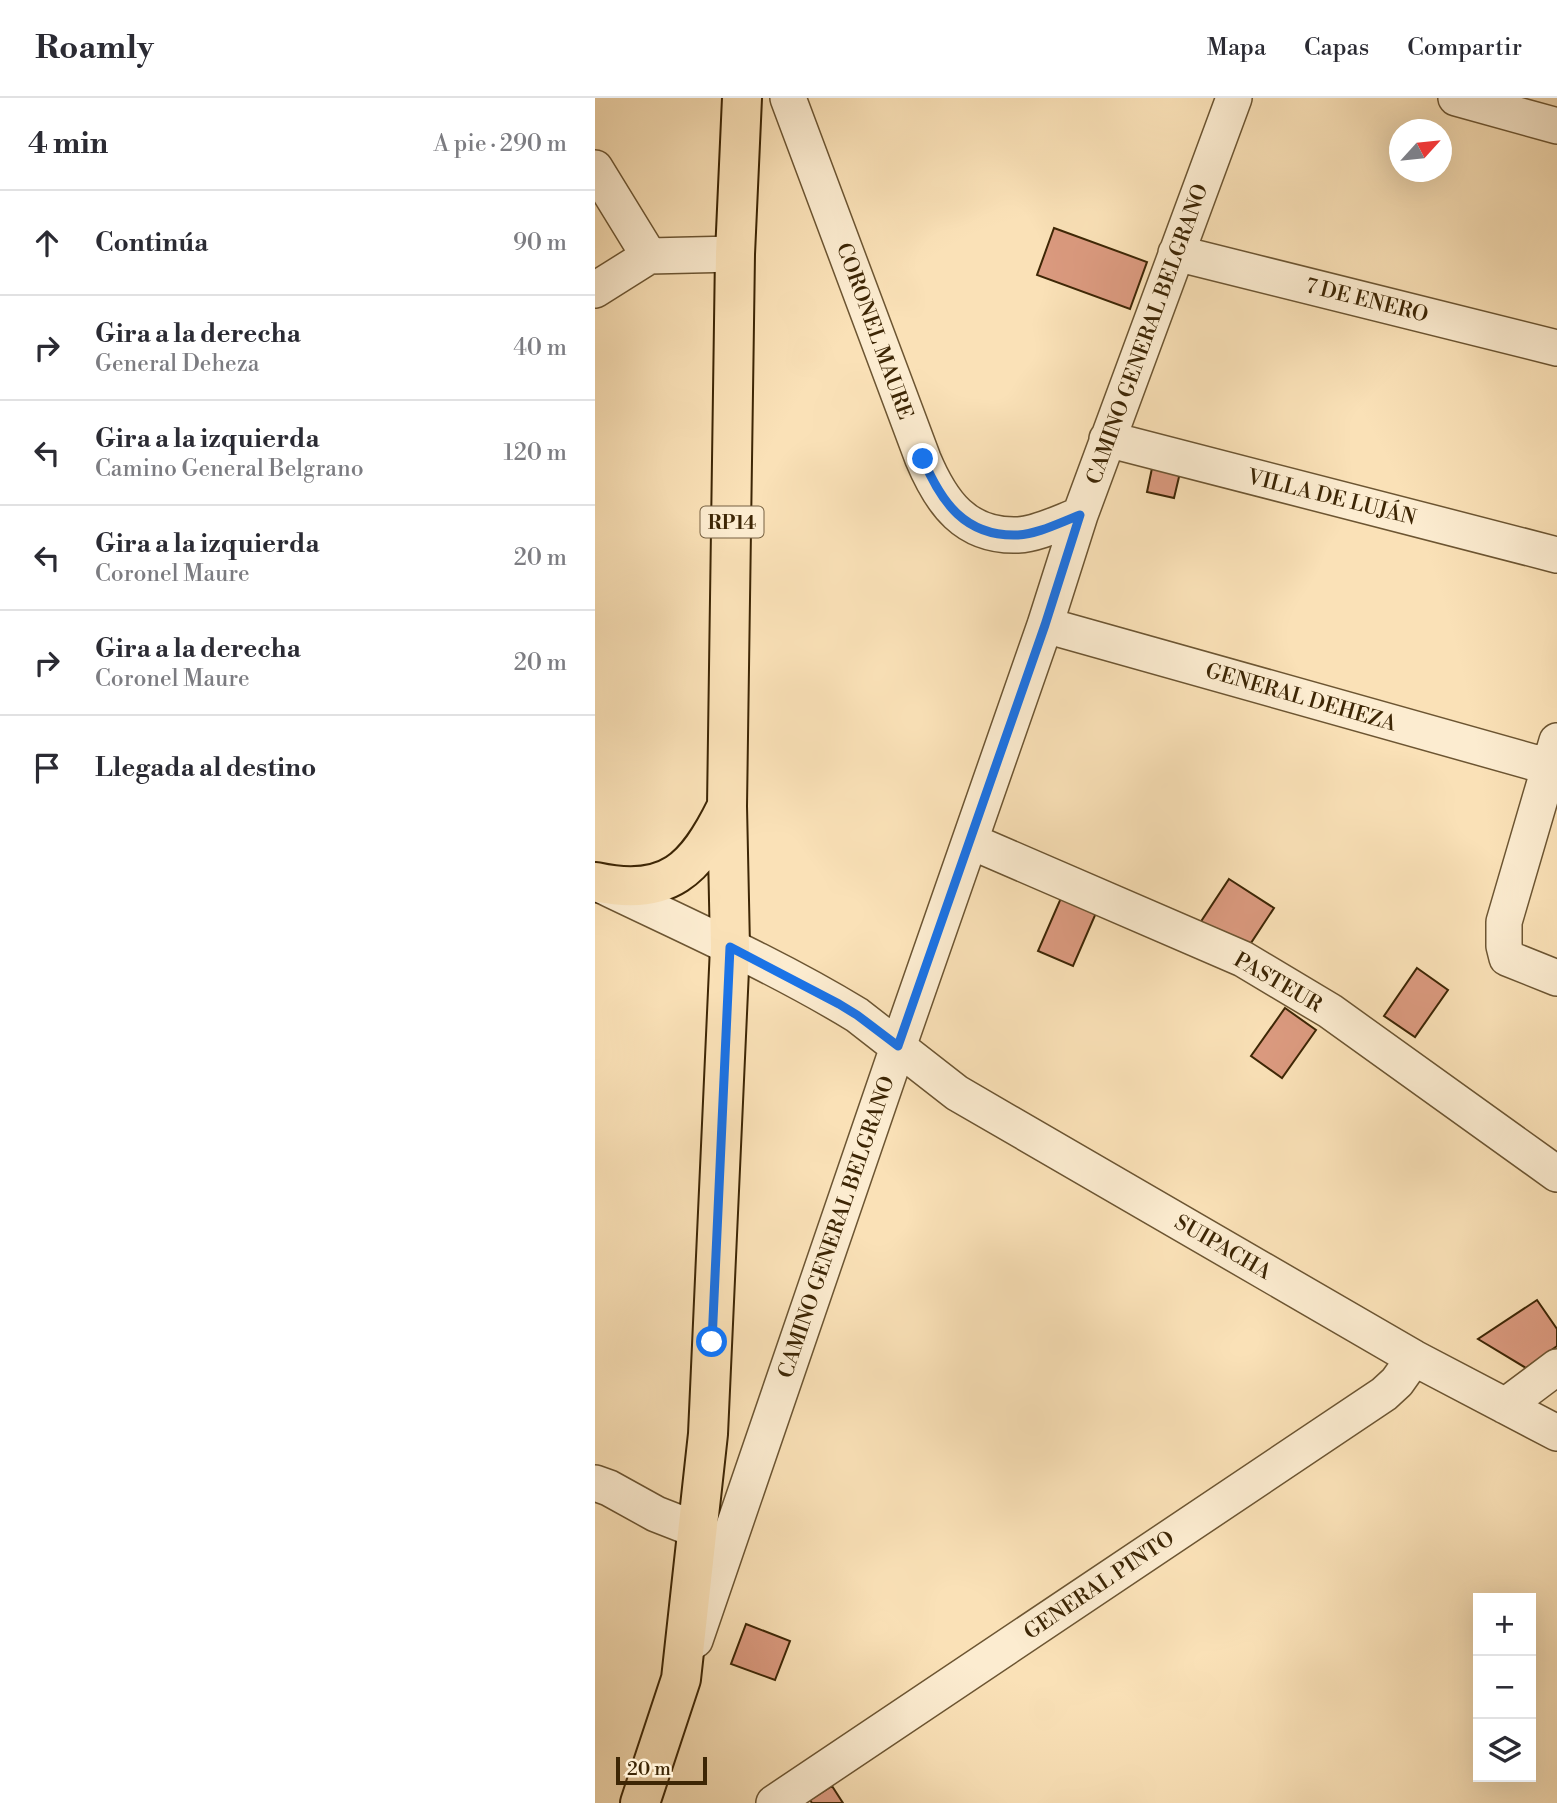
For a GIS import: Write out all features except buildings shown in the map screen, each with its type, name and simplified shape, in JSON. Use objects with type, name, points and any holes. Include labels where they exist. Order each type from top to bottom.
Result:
[{"type":"main road","name":"RP14","points":[[681,1679],[708,1434],[730,947],[727,806],[735,254],[742,98]]},
{"type":"main road","points":[[595,882],[636,888],[668,878],[691,864],[704,849],[727,806]]},
{"type":"main road","name":"CAMINO GENERAL BELGRANO","points":[[640,1803],[681,1679]]},
{"type":"street","name":"CORONEL MAURE","points":[[788,98],[923,459],[934,486],[948,506],[972,525],[1019,535],[1080,515]]},
{"type":"street","name":"CAMINO GENERAL BELGRANO","points":[[681,1679],[1045,625],[1080,515],[1234,98]]},
{"type":"street","points":[[1456,98],[1557,126]]},
{"type":"street","points":[[595,168],[649,256]]},
{"type":"street","name":"7 DE ENERO","points":[[1176,253],[1557,348]]},
{"type":"street","points":[[595,290],[649,256],[735,254]]},
{"type":"street","name":"VILLA DE LUJÁN","points":[[1107,439],[1557,555]]},
{"type":"street","name":"GENERAL DEHEZA","points":[[1045,625],[1555,759]]},
{"type":"street","points":[[1555,759],[1504,922],[1504,946],[1507,958],[1557,978]]},
{"type":"street","name":"PASTEUR","points":[[970,841],[1243,959],[1329,1012],[1557,1174]]},
{"type":"street","points":[[595,882],[730,947],[839,1004],[898,1046]]},
{"type":"street","name":"SUIPACHA","points":[[898,1046],[957,1093],[1414,1358],[1557,1433]]},
{"type":"street","name":"GENERAL PINTO","points":[[774,1803],[1384,1394],[1397,1382],[1414,1358]]},
{"type":"street","points":[[1505,1406],[1557,1367]]},
{"type":"street","points":[[595,1483],[656,1514],[697,1530]]},
{"type":"route","points":[[712,1342],[730,947],[839,1004],[898,1046],[1045,625],[1080,515],[1019,535],[986,530],[972,525],[948,506],[934,486],[923,459]]}]
